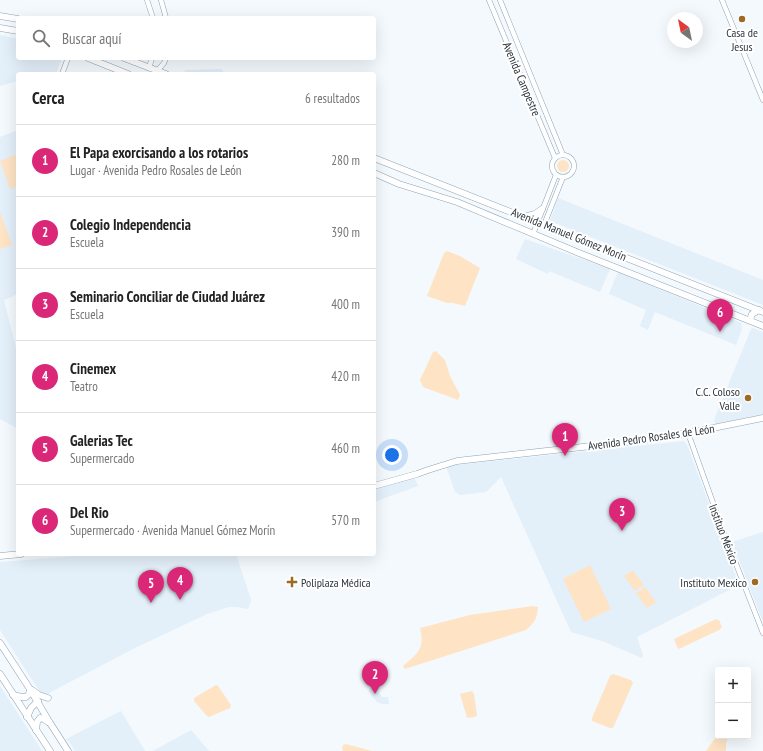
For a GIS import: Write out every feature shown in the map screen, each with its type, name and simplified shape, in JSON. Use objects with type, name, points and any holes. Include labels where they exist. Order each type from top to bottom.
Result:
[{"type":"main road","points":[[0,16],[16,19]]},
{"type":"main road","points":[[0,28],[16,31]]},
{"type":"main road","points":[[93,60],[123,72]]},
{"type":"main road","points":[[129,60],[157,72]]},
{"type":"main road","points":[[146,72],[147,67]]},
{"type":"main road","name":"Avenida Manuel Gómez Morín","points":[[376,159],[761,311]]},
{"type":"main road","points":[[376,161],[386,163]]},
{"type":"main road","name":"Avenida Manuel Gómez Morín","points":[[376,174],[399,184],[457,202],[593,259],[763,326]]},
{"type":"main road","points":[[524,217],[535,214],[542,209]]},
{"type":"main road","points":[[735,314],[744,311],[745,308],[743,304]]},
{"type":"main road","points":[[750,320],[751,315],[761,311]]},
{"type":"main road","name":"Avenida Pedro Rosales de León","points":[[376,485],[456,461],[645,440],[763,418]]},
{"type":"main road","points":[[0,556],[16,554]]},
{"type":"main road","points":[[0,643],[38,701],[68,751]]},
{"type":"main road","points":[[0,674],[50,751]]},
{"type":"main road","points":[[13,694],[26,697],[29,694],[29,688]]},
{"type":"main road","points":[[29,688],[39,695],[48,698]]},
{"type":"main road","points":[[24,711],[38,701]]},
{"type":"main road","points":[[27,717],[31,708],[38,701]]},
{"type":"main road","points":[[36,730],[37,722],[40,718],[50,723]]},
{"type":"street","points":[[147,0],[151,16]]},
{"type":"street","points":[[161,0],[165,16]]},
{"type":"street","name":"Avenida Campestre","points":[[489,0],[555,158]]},
{"type":"street","name":"Avenida Campestre","points":[[500,0],[563,155]]},
{"type":"street","points":[[722,0],[763,100]]},
{"type":"street","points":[[496,16],[505,13]]},
{"type":"street","points":[[63,72],[67,60]]},
{"type":"street","points":[[147,67],[151,60]]},
{"type":"street","points":[[157,72],[165,60]]},
{"type":"street","points":[[523,81],[531,77]]},
{"type":"street","points":[[545,133],[553,130]]},
{"type":"street","points":[[563,155],[571,158],[574,167],[569,176],[563,177],[556,175],[551,166],[552,161],[555,158],[563,155]]},
{"type":"street","points":[[532,234],[556,175]]},
{"type":"street","points":[[544,225],[563,177]]},
{"type":"street","name":"Instituo México","points":[[688,433],[722,528],[763,633]]},
{"type":"shaded area","points":[[0,35],[16,39],[16,60],[61,60],[57,72],[16,72],[16,82],[0,86]]},
{"type":"shaded area","points":[[221,69],[223,72],[184,72],[185,70]]},
{"type":"shaded area","points":[[16,131],[16,295],[4,300],[16,348],[16,428],[0,419],[0,137]]},
{"type":"shaded area","points":[[16,155],[16,187],[10,189],[0,161]]},
{"type":"shaded area","points":[[563,160],[567,162],[569,166],[567,170],[563,172],[559,170],[557,166],[559,162]]},
{"type":"shaded area","points":[[558,198],[763,280],[763,305],[550,221]]},
{"type":"shaded area","points":[[0,212],[12,245],[0,249]]},
{"type":"shaded area","points":[[525,239],[610,269],[600,292],[549,271],[548,274],[516,259]]},
{"type":"shaded area","points":[[447,251],[460,256],[480,268],[465,306],[447,303],[427,296],[444,253]]},
{"type":"shaded area","points":[[618,272],[741,323],[742,329],[736,345],[655,312],[648,330],[640,326],[646,310],[609,294]]},
{"type":"shaded area","points":[[753,328],[763,332],[763,414],[715,424],[714,420],[751,329]]},
{"type":"shaded area","points":[[436,351],[445,360],[450,376],[460,395],[458,400],[423,387],[420,380],[433,352]]},
{"type":"shaded area","points":[[684,441],[688,447],[739,585],[637,637],[643,655],[642,658],[602,641],[571,632],[501,477],[486,492],[460,495],[455,492],[446,466]]},
{"type":"shaded area","points":[[414,477],[418,486],[376,501],[376,489]]},
{"type":"shaded area","name":"Instituto Mexico","points":[[763,532],[763,622],[732,542]]},
{"type":"shaded area","points":[[75,556],[237,556],[251,600],[248,609],[229,607],[207,614],[135,648],[47,694],[40,692],[0,630],[0,562]]},
{"type":"shaded area","points":[[590,565],[611,609],[584,622],[563,579]]},
{"type":"shaded area","points":[[633,570],[644,585],[635,591],[624,576]]},
{"type":"shaded area","points":[[645,587],[656,602],[647,608],[636,593]]},
{"type":"shaded area","points":[[533,606],[538,607],[537,615],[526,630],[405,669],[403,666],[413,658],[421,646],[422,641],[420,628],[470,615]]},
{"type":"shaded area","points":[[716,619],[719,620],[722,627],[719,630],[679,649],[677,647],[674,639]]},
{"type":"shaded area","points":[[613,674],[631,680],[633,683],[613,728],[610,728],[592,721],[592,718],[610,676]]},
{"type":"shaded area","points":[[216,685],[231,705],[230,708],[209,717],[194,701],[194,698]]},
{"type":"shaded area","points":[[0,686],[42,751],[0,751]]},
{"type":"shaded area","points":[[374,686],[382,697],[388,697],[389,704],[377,702],[368,691]]},
{"type":"shaded area","points":[[472,691],[474,694],[477,715],[475,717],[467,718],[460,694]]},
{"type":"shaded area","points":[[121,711],[145,751],[75,751],[66,739]]},
{"type":"shaded area","points":[[191,730],[209,751],[153,751]]},
{"type":"shaded area","points":[[715,738],[728,739],[726,751],[706,751]]},
{"type":"shaded area","points":[[346,744],[372,751],[343,751],[343,745]]},
{"type":"place","name":"Casa de Jesus","points":[[742,19]]},
{"type":"place","name":"Del Rio","points":[[720,332]]},
{"type":"place","name":"C.C. Coloso Valle","points":[[748,398]]},
{"type":"place","name":"El Papa exorcisando a los rotarios","points":[[565,456]]},
{"type":"place","name":"Seminario Conciliar de Ciudad Juárez","points":[[622,531]]},
{"type":"place","name":"Poliplaza Médica","points":[[292,582]]},
{"type":"place","name":"Instituto Mexico","points":[[755,582]]},
{"type":"place","name":"Cinemex","points":[[180,600]]},
{"type":"place","name":"Galerias Tec","points":[[151,603]]},
{"type":"place","name":"Colegio Independencia","points":[[375,694]]}]
